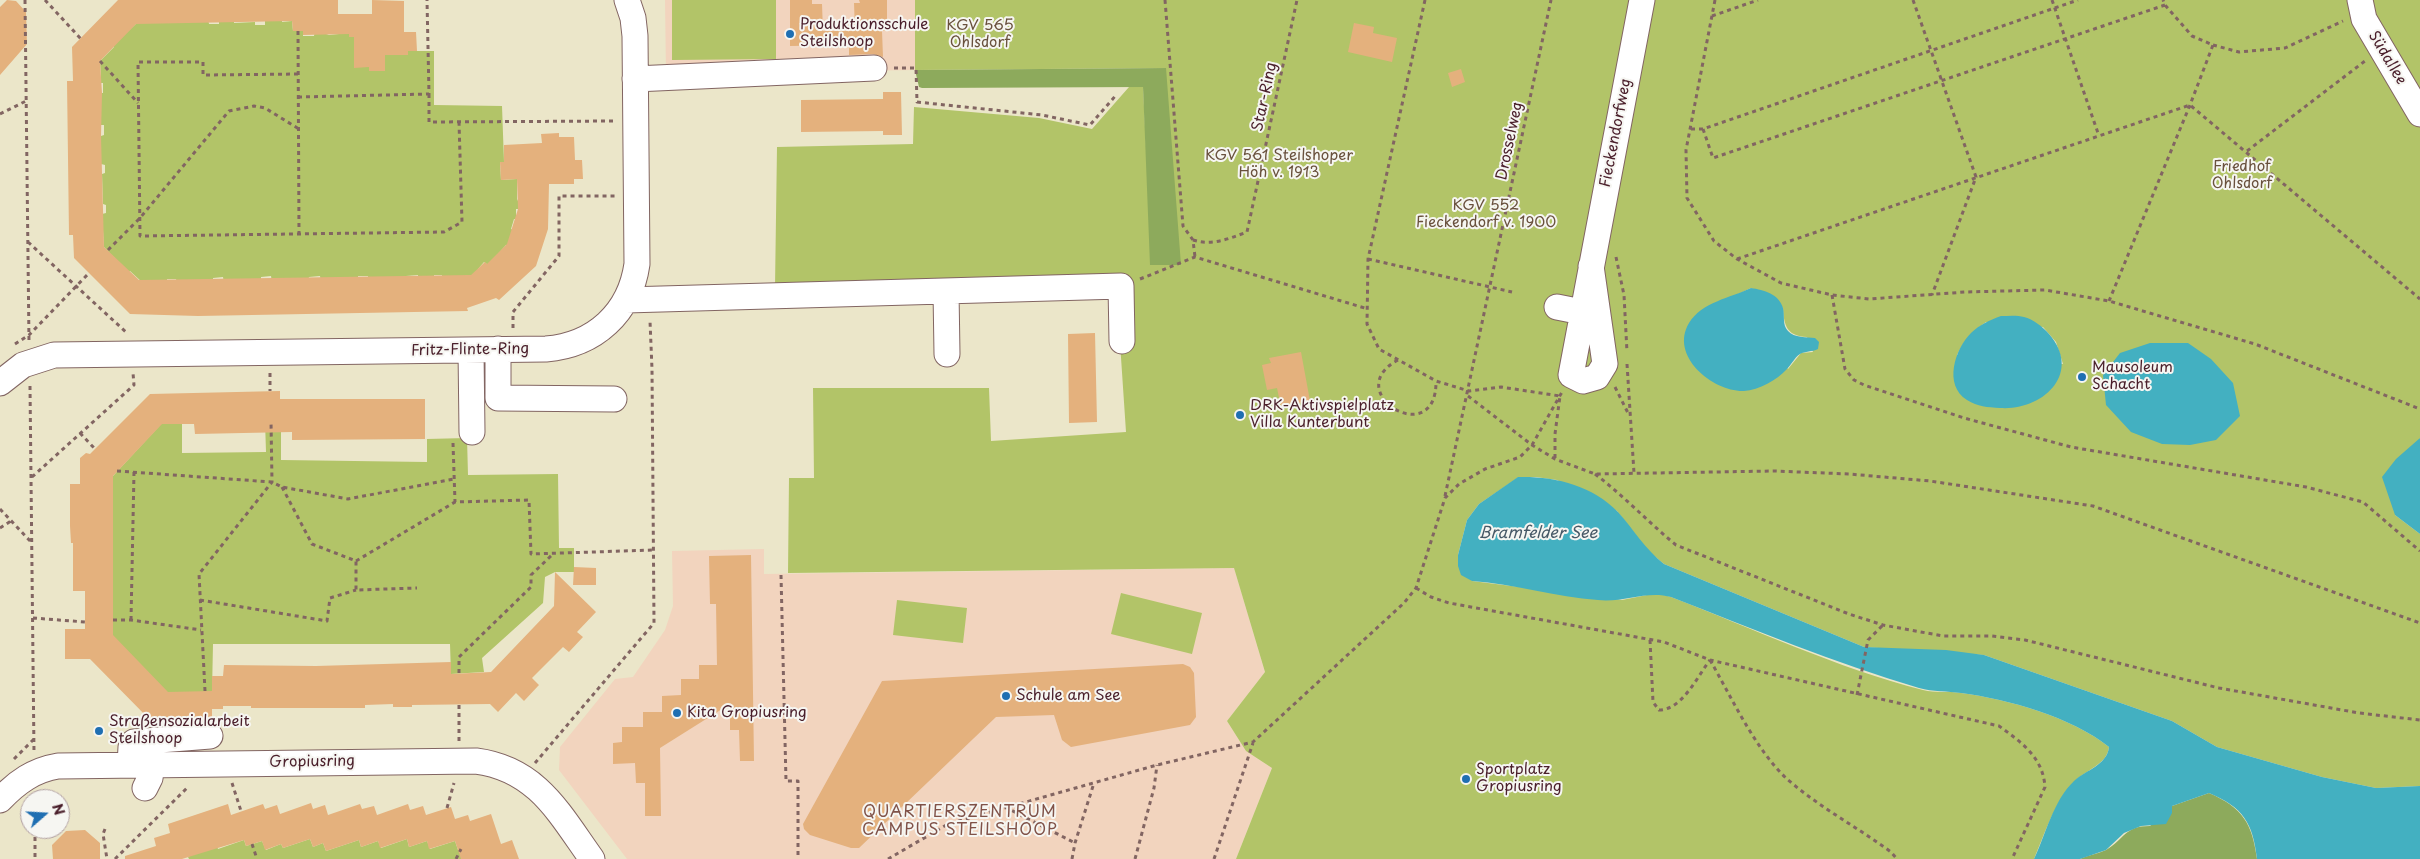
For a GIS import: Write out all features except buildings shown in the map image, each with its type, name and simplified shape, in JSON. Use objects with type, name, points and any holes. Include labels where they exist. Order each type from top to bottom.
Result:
[{"type":"street","name":"Fritz-Flinte-Ring","points":[[0,383],[23,365],[54,355],[556,348],[584,340],[608,324],[626,300],[634,284],[638,264],[634,27],[627,0]]},
{"type":"street","name":"Fieckendorfweg","points":[[1565,386],[1582,312],[1582,272],[1642,0]]},
{"type":"street","name":"Südallee","points":[[2360,6],[2420,114]]},
{"type":"street","points":[[635,79],[874,68]]},
{"type":"street","name":"Fieckendorfweg","points":[[1582,272],[1605,364]]},
{"type":"street","points":[[626,300],[1121,286],[1122,341]]},
{"type":"street","points":[[946,291],[947,354]]},
{"type":"street","points":[[1557,307],[1582,312]]},
{"type":"street","points":[[505,349],[498,398],[614,399]]},
{"type":"street","points":[[462,435],[472,350]]},
{"type":"street","points":[[1565,386],[1593,379],[1601,373],[1605,364]]},
{"type":"street","points":[[145,788],[150,778],[131,747],[134,742],[210,736]]},
{"type":"street","name":"Gropiusring","points":[[0,800],[20,781],[34,773],[58,766],[460,761],[496,765],[515,772],[532,783],[547,797],[592,859]]},
{"type":"path","points":[[25,0],[29,347]]},
{"type":"path","points":[[45,0],[81,39]]},
{"type":"path","points":[[427,0],[429,122],[636,121]]},
{"type":"path","points":[[1166,0],[1183,226],[1193,240],[1196,257]]},
{"type":"path","name":"Star-Ring","points":[[1193,240],[1203,243],[1221,242],[1247,232],[1297,0]]},
{"type":"path","points":[[1425,0],[1368,259],[1367,324],[1379,350],[1436,381],[1469,391],[1502,387],[1565,386]]},
{"type":"path","name":"Drosselweg","points":[[1416,588],[1445,498],[1551,0]]},
{"type":"path","points":[[1716,0],[1686,150],[1686,198],[1714,241],[1737,259],[1781,283],[1832,295],[1870,299],[1965,292],[2046,290],[2109,301],[2255,344],[2420,409]]},
{"type":"path","points":[[1712,16],[1758,0]]},
{"type":"path","points":[[1913,0],[1976,177],[1932,295]]},
{"type":"path","points":[[2052,0],[2099,136]]},
{"type":"path","points":[[1691,129],[1703,129],[2078,0]]},
{"type":"path","points":[[2163,0],[2165,5],[2192,36],[2213,45],[2239,52],[2285,48],[2360,6]]},
{"type":"path","points":[[1703,129],[1714,158],[2165,5]]},
{"type":"path","points":[[298,31],[299,234]]},
{"type":"path","points":[[2109,301],[2213,45]]},
{"type":"path","points":[[2247,151],[2370,58]]},
{"type":"path","points":[[100,61],[138,103]]},
{"type":"path","points":[[298,74],[203,75],[203,62],[138,62],[140,236],[444,232],[462,222],[459,122]]},
{"type":"path","points":[[874,68],[916,68],[917,102],[1042,116],[1090,126],[1117,94]]},
{"type":"path","points":[[298,97],[429,94]]},
{"type":"path","points":[[0,114],[26,101]]},
{"type":"path","points":[[1737,259],[2190,105]]},
{"type":"path","points":[[2190,105],[2420,298]]},
{"type":"path","points":[[108,250],[140,218],[229,111],[254,106],[264,108],[299,129]]},
{"type":"path","points":[[505,349],[513,312],[559,256],[559,196],[637,196]]},
{"type":"path","points":[[1121,286],[1196,257],[1368,309]]},
{"type":"path","points":[[1368,259],[1512,292]]},
{"type":"path","points":[[7,349],[29,335],[89,273]]},
{"type":"path","points":[[1832,295],[1845,369],[1854,380],[1864,385],[1964,418],[2071,447],[2306,487],[2363,502],[2420,551]]},
{"type":"path","points":[[1398,360],[1384,372],[1380,388],[1384,401],[1396,412],[1414,414],[1423,410],[1434,399],[1436,381]]},
{"type":"path","points":[[1605,364],[1630,418]]},
{"type":"path","points":[[30,380],[34,773]]},
{"type":"path","points":[[1445,498],[1459,484],[1485,470],[1520,457],[1532,445],[1565,386]]},
{"type":"path","points":[[1555,458],[1554,434],[1565,386]]},
{"type":"path","points":[[1468,396],[1532,445],[1555,458],[1595,474],[1629,500],[1654,527],[1676,545],[1849,614],[1883,625],[1943,636],[1992,636],[2025,640],[2219,688],[2359,713],[2420,720]]},
{"type":"path","points":[[205,692],[199,574],[272,482],[271,421]]},
{"type":"path","points":[[80,433],[95,448]]},
{"type":"path","points":[[455,502],[454,479],[462,435]]},
{"type":"path","points":[[117,471],[272,482],[282,487],[348,499],[454,479]]},
{"type":"path","points":[[1595,474],[1774,471],[1850,474],[1930,481],[2083,504],[2420,623]]},
{"type":"path","points":[[131,620],[134,472]]},
{"type":"path","points":[[282,487],[312,544],[356,561]]},
{"type":"path","points":[[356,561],[455,502],[529,500],[531,554],[654,550]]},
{"type":"path","points":[[0,509],[32,543]]},
{"type":"path","points":[[0,528],[11,521]]},
{"type":"path","points":[[459,673],[459,657],[531,587],[531,575],[553,553]]},
{"type":"path","points":[[356,561],[356,590]]},
{"type":"path","points":[[781,575],[786,782],[798,781],[798,859]]},
{"type":"path","points":[[200,600],[327,621],[330,598],[356,590],[417,588]]},
{"type":"path","points":[[1214,859],[1253,742],[1386,620],[1416,588],[1431,597],[1449,603],[1650,640],[1687,650],[1710,660],[1999,726],[2027,748],[2038,761],[2044,774],[2045,787],[2012,859]]},
{"type":"path","points":[[33,618],[85,622]]},
{"type":"path","points":[[112,620],[131,620],[201,630]]},
{"type":"path","points":[[1857,695],[1868,640],[1883,625]]},
{"type":"path","points":[[1650,640],[1653,702],[1659,710],[1668,710],[1677,704],[1710,660]]},
{"type":"path","points":[[1710,660],[1771,761],[1787,778],[1880,844],[1897,859]]},
{"type":"path","points":[[459,705],[460,761]]},
{"type":"path","points":[[14,760],[34,738]]},
{"type":"path","points":[[888,859],[948,824],[1157,765],[1253,742]]},
{"type":"path","points":[[115,859],[210,764]]},
{"type":"path","points":[[1135,859],[1154,788],[1157,765]]},
{"type":"path","points":[[1072,859],[1074,843],[1094,782]]},
{"type":"path","points":[[1005,807],[1074,843]]},
{"type":"path","points":[[106,829],[103,834],[107,859]]},
{"type":"path","points":[[35,839],[35,859]]},
{"type":"path","points":[[252,844],[257,859]]},
{"type":"path","points":[[456,859],[461,849]]},
{"type":"shaded area","name":"Produktionsschule Steilshoop","points":[[665,0],[915,0],[915,70],[666,74]]},
{"type":"shaded area","name":"Schule am See","points":[[764,549],[764,574],[1234,568],[1265,672],[1227,721],[1246,751],[1272,768],[1236,859],[627,859],[559,770],[560,747],[615,679],[633,677],[665,630],[673,606],[672,551]]},
{"type":"green space","points":[[672,0],[776,0],[776,59],[672,60]]},
{"type":"green space","points":[[915,0],[2420,0],[2420,438],[2395,515],[2420,534],[2420,786],[2376,788],[2322,777],[2217,747],[2172,721],[1984,655],[1864,647],[1664,564],[1647,550],[1617,511],[1557,480],[1519,477],[1479,504],[1467,520],[1458,555],[1472,581],[1622,600],[1657,593],[1827,659],[1891,681],[1928,691],[1956,692],[1998,700],[2058,718],[2094,736],[2109,747],[2107,753],[2100,763],[2074,782],[2067,790],[2051,819],[2034,859],[1236,859],[1272,768],[1246,751],[1227,721],[1265,672],[1234,568],[788,573],[789,478],[814,478],[813,388],[989,388],[991,441],[1126,432],[1116,283],[775,287],[777,147],[913,144],[914,107],[1039,118],[1092,129],[1129,87],[1143,87],[1147,166],[1166,68],[915,70]],"holes":[[[1751,288],[1783,308],[1784,320],[1788,329],[1795,335],[1807,337],[1813,352],[1801,353],[1788,369],[1736,295]],[[1986,322],[2043,327],[2056,342],[2063,364],[1957,355],[1969,336]]]},
{"type":"green space","points":[[219,18],[234,18],[234,23],[255,22],[255,25],[265,25],[265,18],[282,18],[282,22],[292,21],[293,31],[303,31],[303,36],[314,36],[315,30],[329,35],[339,34],[339,31],[364,37],[355,67],[369,67],[369,71],[385,71],[385,55],[408,55],[408,51],[434,51],[434,105],[502,106],[504,162],[500,162],[501,180],[517,179],[517,199],[522,209],[516,209],[516,219],[514,219],[511,229],[516,231],[511,246],[506,245],[488,265],[484,262],[478,269],[480,274],[442,279],[442,275],[434,275],[434,279],[418,279],[418,275],[406,276],[406,279],[368,282],[368,276],[358,276],[358,280],[321,281],[320,276],[309,277],[308,281],[272,282],[271,276],[261,277],[261,282],[224,283],[223,277],[213,278],[213,283],[177,284],[176,279],[167,279],[167,284],[143,283],[130,271],[128,273],[104,247],[102,214],[106,213],[106,205],[103,204],[102,174],[105,173],[105,165],[101,164],[101,136],[104,135],[104,125],[101,125],[101,93],[103,93],[103,83],[99,83],[101,77],[100,61],[114,47],[113,45],[138,22],[208,19],[209,24],[219,24]]},
{"type":"green space","points":[[1166,68],[1181,265],[1150,265],[1143,87],[922,88],[919,87],[915,70]]},
{"type":"green space","points":[[281,420],[281,460],[427,462],[427,439],[467,438],[468,475],[558,474],[559,548],[574,548],[574,572],[555,572],[545,577],[543,603],[482,658],[484,672],[451,674],[450,644],[213,644],[212,692],[165,692],[112,640],[113,476],[161,424],[182,423],[182,453],[266,452],[265,421]]},
{"type":"green space","points":[[1121,593],[1202,613],[1192,654],[1111,634]]},
{"type":"green space","points":[[897,600],[967,608],[963,643],[893,635]]},
{"type":"green space","points":[[2209,793],[2230,805],[2244,818],[2249,826],[2257,859],[2080,859],[2106,850],[2135,828],[2150,826],[2172,806]]},
{"type":"green space","points":[[310,839],[313,847],[323,843],[326,851],[359,840],[361,847],[378,841],[381,848],[407,839],[409,847],[427,841],[430,849],[455,841],[458,850],[474,845],[486,859],[189,859],[188,857],[215,841],[218,849],[244,840],[246,846],[262,841],[266,850],[281,844],[283,848]]},
{"type":"water","points":[[1751,288],[1775,296],[1783,308],[1786,329],[1797,336],[1815,338],[1819,342],[1818,349],[1800,354],[1783,373],[1767,384],[1756,389],[1732,390],[1708,379],[1697,370],[1689,359],[1685,348],[1684,335],[1689,323],[1701,310],[1717,301]]},
{"type":"water","points":[[2001,316],[2024,317],[2041,326],[2058,348],[2062,362],[2060,375],[2053,387],[2031,403],[2016,407],[2000,408],[1979,405],[1967,400],[1955,385],[1954,367],[1956,357],[1965,340],[1978,328]]},
{"type":"water","points":[[2150,343],[2188,343],[2211,359],[2233,383],[2240,416],[2216,440],[2190,445],[2162,444],[2131,432],[2106,405],[2103,375],[2120,353]]},
{"type":"water","points":[[2420,438],[2420,534],[2395,515],[2382,477],[2396,459]]},
{"type":"water","name":"Bramfelder See","points":[[1518,477],[1545,478],[1572,484],[1584,489],[1608,503],[1618,512],[1645,546],[1664,564],[1864,647],[1946,650],[1984,655],[2172,721],[2217,747],[2322,777],[2376,788],[2420,786],[2420,859],[2257,859],[2253,835],[2244,818],[2230,804],[2209,793],[2172,806],[2172,813],[2166,824],[2141,826],[2124,833],[2106,850],[2080,859],[2034,859],[2055,808],[2067,789],[2079,777],[2100,763],[2109,747],[2077,727],[2038,711],[1979,696],[1919,688],[1825,657],[1671,597],[1653,595],[1617,600],[1598,600],[1472,581],[1461,575],[1458,566],[1458,555],[1467,520],[1479,504]]},
{"type":"place","name":"Produktionsschule Steilshoop","points":[[790,34]]},
{"type":"place","name":"Mausoleum Schacht","points":[[2082,377]]},
{"type":"place","name":"DRK-Aktivspielplatz Villa Kunterbunt","points":[[1240,415]]},
{"type":"place","name":"Schule am See","points":[[1006,696]]},
{"type":"place","name":"Kita Gropiusring","points":[[677,713]]},
{"type":"place","name":"Straßensozialarbeit Steilshoop","points":[[99,731]]},
{"type":"place","name":"Sportplatz Gropiusring","points":[[1466,779]]},
{"type":"district","name":"QUARTIERSZENTRUM CAMPUS STEILSHOOP","points":[[960,822]]},
{"type":"park label","name":"KGV 565 Ohlsdorf","points":[[980,34]]},
{"type":"park label","name":"KGV 561 Steilshoper Höh v. 1913","points":[[1279,164]]},
{"type":"park label","name":"Friedhof Ohlsdorf","points":[[2242,176]]},
{"type":"park label","name":"KGV 552 Fieckendorf v. 1900","points":[[1486,214]]}]
